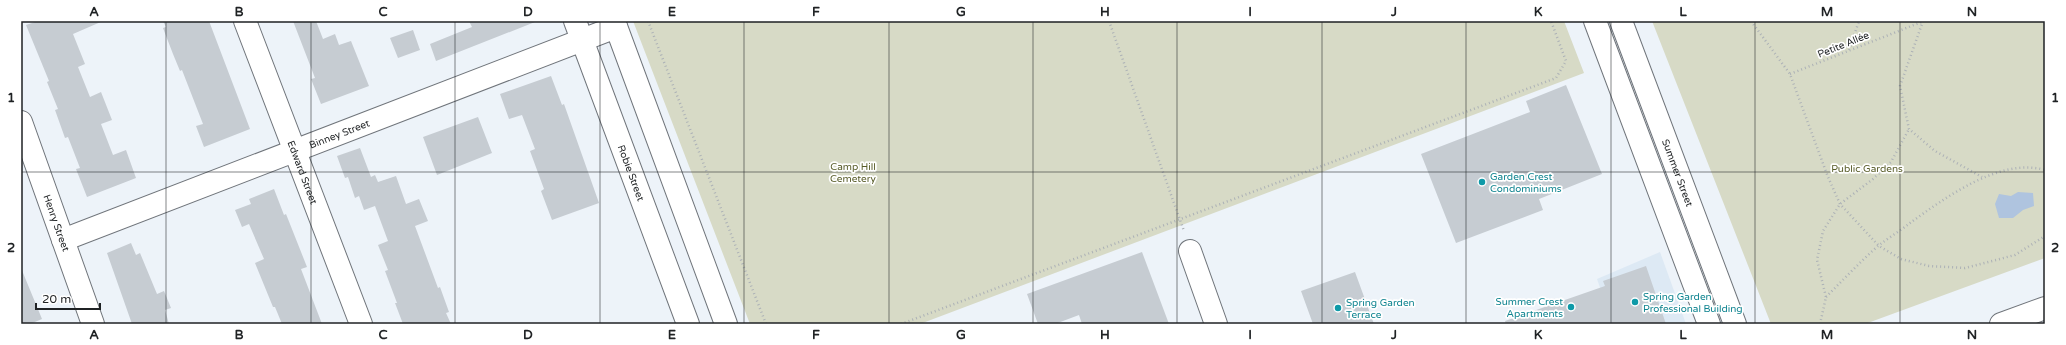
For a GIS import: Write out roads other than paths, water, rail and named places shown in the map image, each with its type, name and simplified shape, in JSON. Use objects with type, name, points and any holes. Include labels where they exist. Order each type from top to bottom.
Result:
[{"type":"street","name":"Edward Street","points":[[245,21],[361,324]]},
{"type":"street","points":[[1595,21],[1709,324]]},
{"type":"street","name":"Summer Street","points":[[1621,21],[1735,324]]},
{"type":"street","name":"Binney Street","points":[[63,240],[295,151],[579,30],[615,24]]},
{"type":"street","points":[[615,24],[726,324]]},
{"type":"street","name":"Robie Street","points":[[579,30],[688,324]]},
{"type":"street","name":"Henry Street","points":[[21,122],[93,324]]},
{"type":"street","points":[[1190,251],[1216,324]]},
{"type":"street","points":[[2001,324],[2045,308]]},
{"type":"water","points":[[2018,192],[2033,193],[2034,206],[2023,210],[2013,218],[1999,218],[1995,204],[1999,194],[2011,196]]},
{"type":"place","name":"Garden Crest Condominiums","points":[[1482,182]]},
{"type":"place","name":"Spring Garden Professional Building","points":[[1635,302]]},
{"type":"place","name":"Summer Crest Apartments","points":[[1571,307]]},
{"type":"place","name":"Spring Garden Terrace","points":[[1338,308]]},
{"type":"park label","name":"Public Gardens","points":[[1867,168]]},
{"type":"park label","name":"Camp Hill Cemetery","points":[[853,172]]}]
